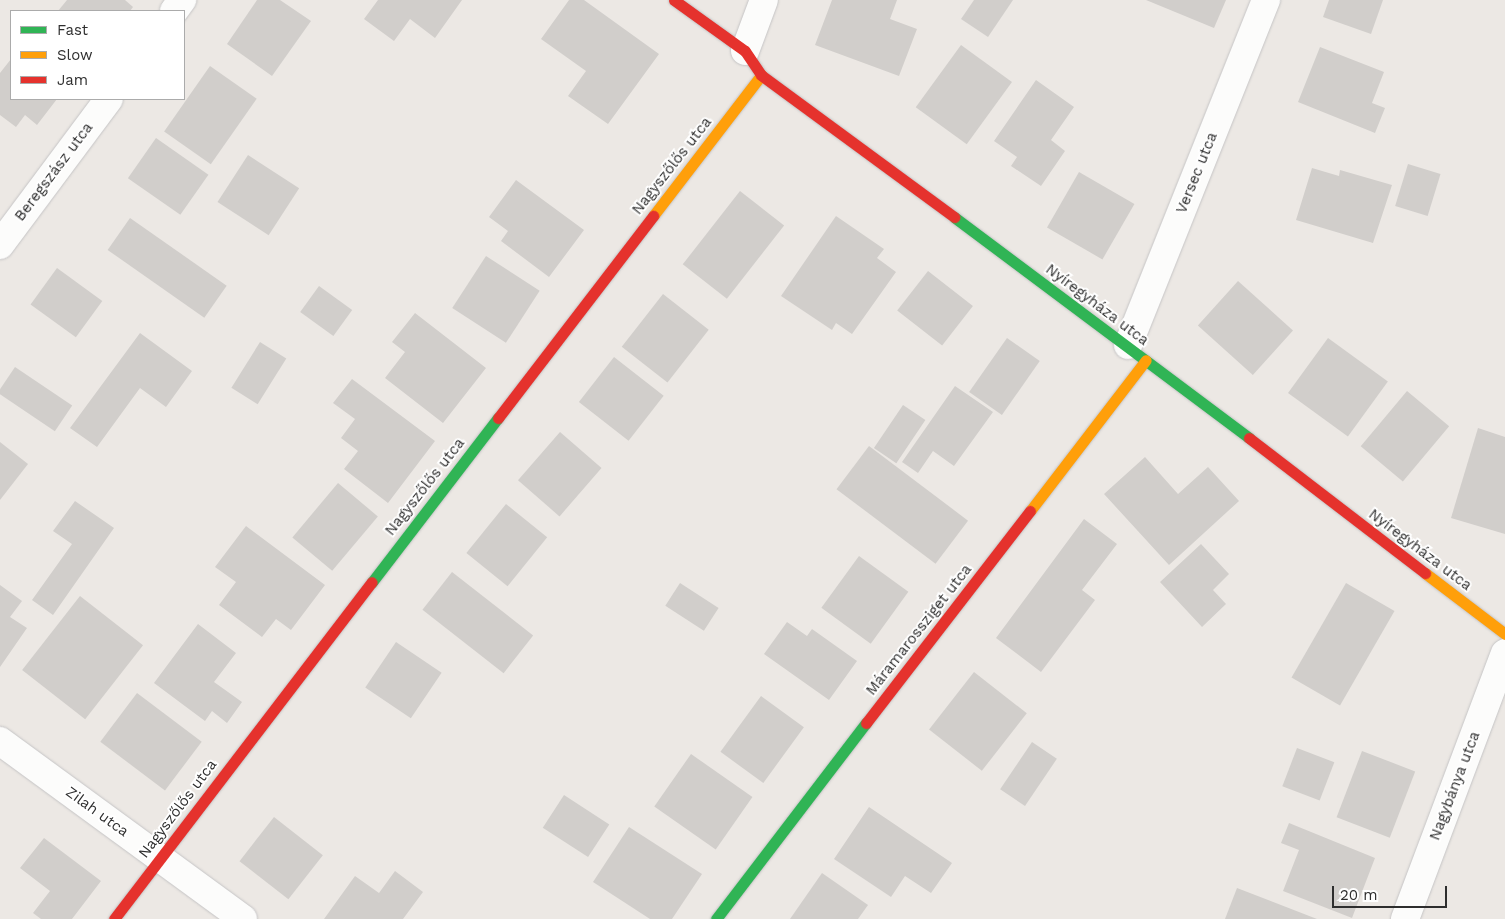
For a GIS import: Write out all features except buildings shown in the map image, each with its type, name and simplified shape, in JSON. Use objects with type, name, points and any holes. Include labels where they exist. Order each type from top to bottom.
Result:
[{"type":"street","name":"Nyíregyháza utca","points":[[674,0],[745,51],[761,75],[1137,353],[1505,634]]},
{"type":"street","points":[[745,51],[764,0]]},
{"type":"street","name":"Versec utca","points":[[1137,353],[1266,0]]},
{"type":"street","name":"Nagyszőlős utca","points":[[114,919],[761,75]]},
{"type":"street","name":"Beregszász utca","points":[[0,245],[108,100]]},
{"type":"street","name":"Máramarossziget utca","points":[[716,919],[1137,353]]},
{"type":"street","name":"Nagybánya utca","points":[[1404,919],[1505,653]]},
{"type":"street","name":"Zilah utca","points":[[0,741],[243,919]]},
{"type":"traffic: fast","points":[[954,217],[1249,438]]},
{"type":"traffic: fast","points":[[372,582],[498,418]]},
{"type":"traffic: fast","points":[[716,919],[866,723]]},
{"type":"traffic: slow","points":[[653,216],[761,75]]},
{"type":"traffic: slow","points":[[1030,511],[1146,360]]},
{"type":"traffic: slow","points":[[1425,573],[1505,634]]},
{"type":"traffic: jam","points":[[674,0],[745,51],[761,75],[954,217]]},
{"type":"traffic: jam","points":[[498,418],[653,216]]},
{"type":"traffic: jam","points":[[1249,438],[1425,573]]},
{"type":"traffic: jam","points":[[866,723],[1030,511]]},
{"type":"traffic: jam","points":[[114,919],[372,582]]}]
